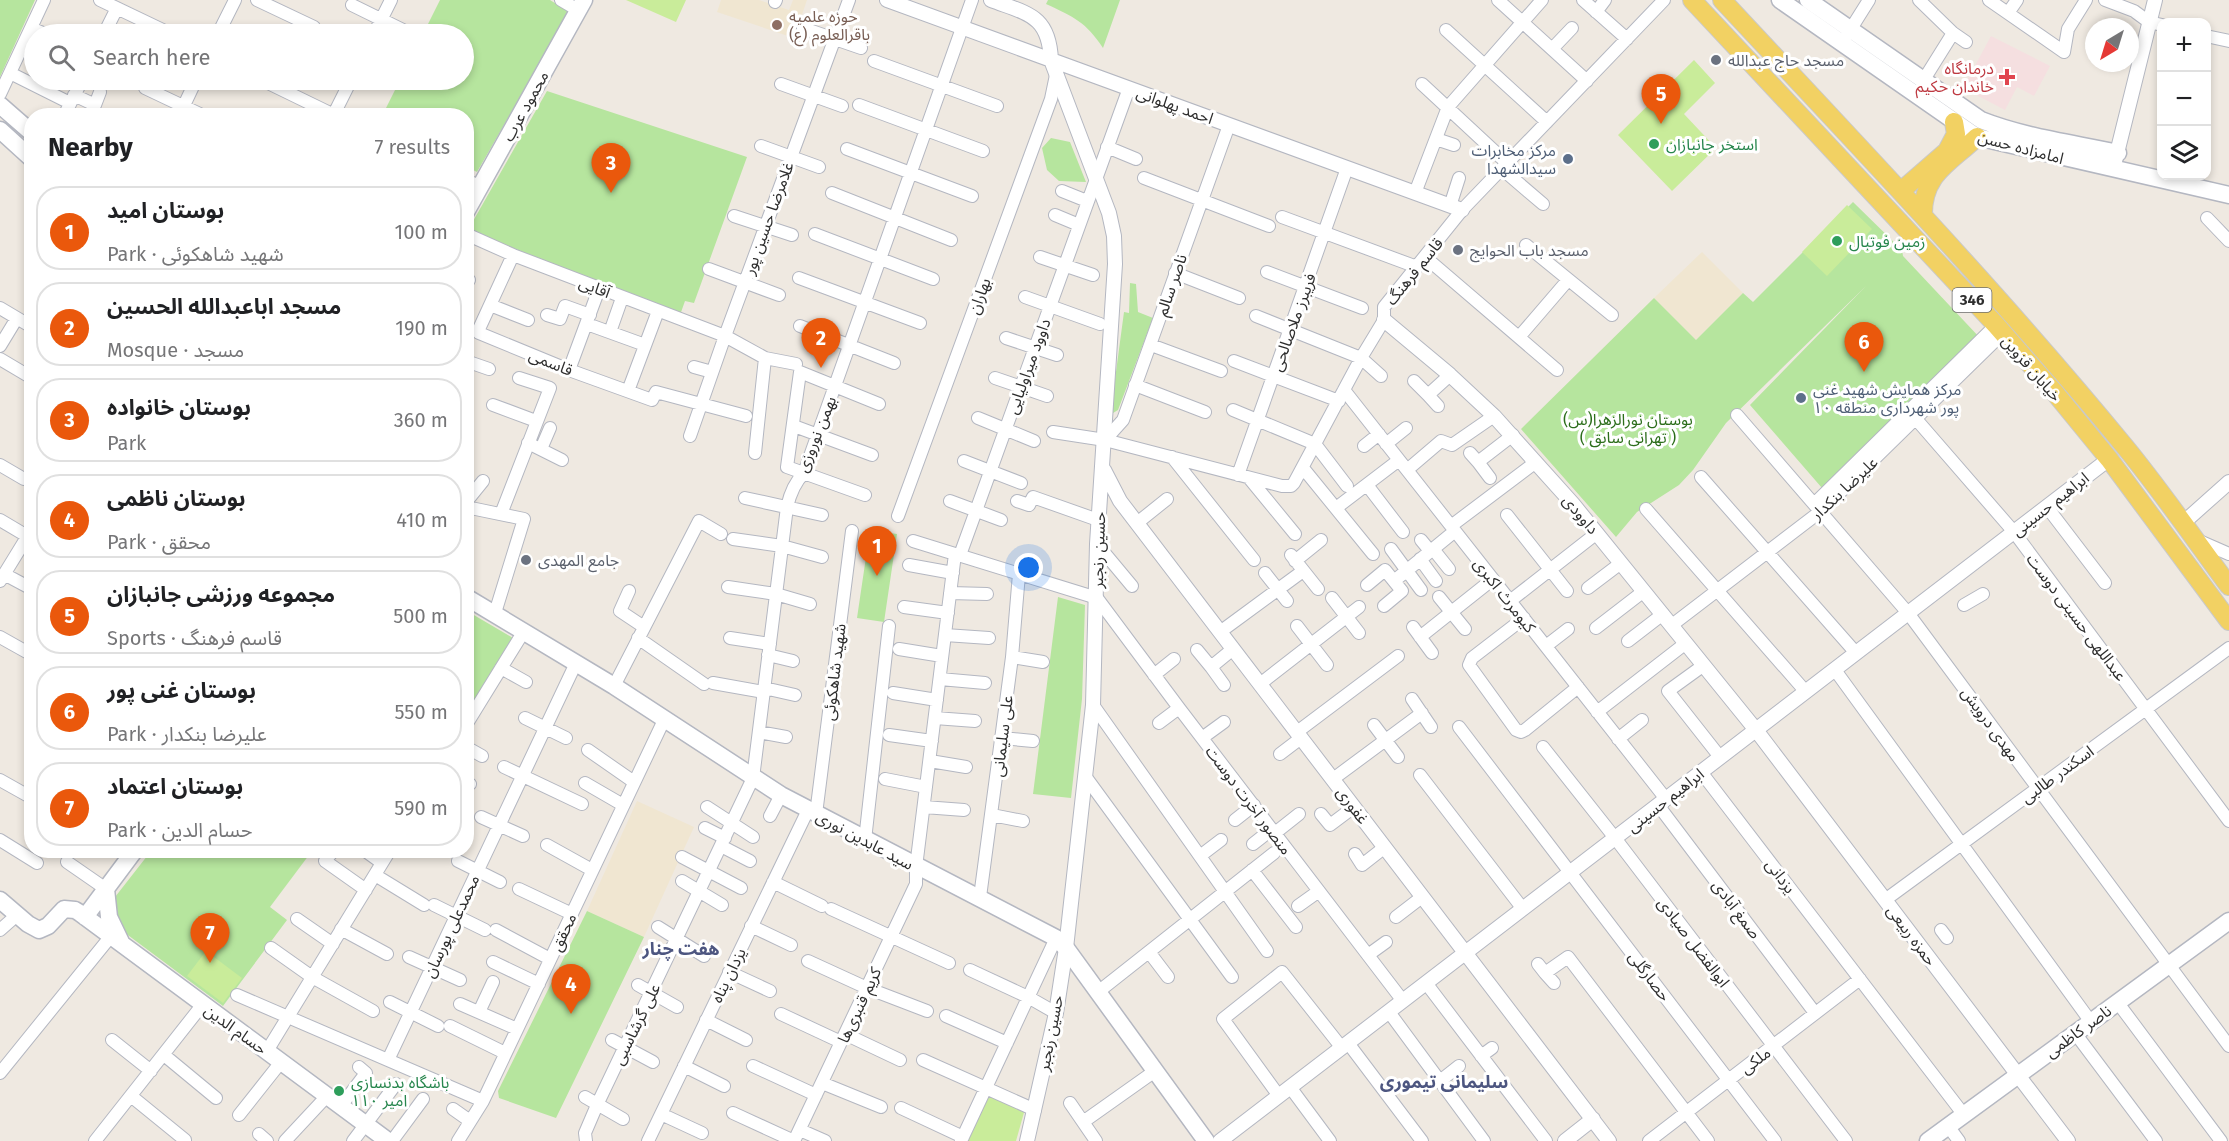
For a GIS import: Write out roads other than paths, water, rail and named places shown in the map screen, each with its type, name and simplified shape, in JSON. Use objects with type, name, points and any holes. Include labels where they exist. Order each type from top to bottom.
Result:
[{"type":"main road","name":"خیابان قزوین","points":[[1692,0],[1999,329],[2109,459],[2229,621]]},
{"type":"main road","name":"خیابان قزوین","points":[[1722,0],[2019,323],[2127,449],[2229,586]]},
{"type":"main road","name":"امامزاده حسن","points":[[1780,0],[1923,81],[1981,120],[1994,126],[2229,195]]},
{"type":"main road","name":"امامزاده حسن","points":[[1808,0],[1846,37],[1954,122],[1977,137],[2116,161]]},
{"type":"main road","name":"محمود عرب","points":[[474,183],[584,3]]},
{"type":"main road","points":[[0,105],[24,126]]},
{"type":"main road","points":[[1900,191],[1952,144],[1956,134],[1954,122]]},
{"type":"main road","points":[[0,130],[24,152]]},
{"type":"main road","points":[[1923,216],[1927,185],[1977,137]]},
{"type":"main road","name":"سید عابدین نوری","points":[[474,601],[614,686],[782,795],[916,867],[980,897],[1061,943],[1206,1141]]},
{"type":"main road","points":[[0,900],[39,930],[48,926],[64,909],[75,910],[85,917],[129,858]]},
{"type":"main road","points":[[106,889],[109,917],[124,947]]},
{"type":"main road","name":"حسام الدین","points":[[85,917],[390,1141]]},
{"type":"main road","name":"ناصر کاظمی","points":[[1928,1141],[2169,965],[2227,927]]},
{"type":"street","points":[[33,24],[44,0]]},
{"type":"street","points":[[100,0],[150,24]]},
{"type":"street","points":[[223,24],[235,0]]},
{"type":"street","points":[[257,0],[308,24]]},
{"type":"street","points":[[379,24],[391,0]]},
{"type":"street","points":[[561,0],[584,3]]},
{"type":"street","name":"غلامرضا حسین پور","points":[[690,436],[724,336],[849,0]]},
{"type":"street","name":"احمد پهلوانی","points":[[887,0],[1456,208]]},
{"type":"street","name":"بهمن نوروزی","points":[[753,778],[787,507],[794,486],[804,473],[818,435],[972,0]]},
{"type":"street","name":"حسین رنجبر","points":[[991,0],[1027,14],[1045,29],[1050,40],[1051,60],[1056,75],[1112,225],[1115,248],[1105,441],[1098,520],[1093,705],[1061,943],[1056,1013],[1027,1141]]},
{"type":"street","points":[[1498,0],[1587,81]]},
{"type":"street","points":[[1415,193],[1448,108],[1542,0]]},
{"type":"street","points":[[1583,0],[1627,39]]},
{"type":"street","points":[[1596,12],[1605,0]]},
{"type":"street","name":"قاسم فرهنگ","points":[[1053,432],[1105,441],[1286,487],[1294,483],[1384,320],[1384,308],[1425,256],[1456,208],[1505,166],[1664,0]]},
{"type":"street","points":[[1846,37],[1869,0]]},
{"type":"street","points":[[1919,0],[1953,33],[1966,42]]},
{"type":"street","points":[[1989,0],[2064,52],[2068,29],[2086,0]]},
{"type":"street","points":[[2008,13],[2017,0]]},
{"type":"street","points":[[2105,0],[2134,11],[2155,24]]},
{"type":"street","points":[[2116,161],[2155,24],[2155,0]]},
{"type":"street","points":[[352,4],[392,24]]},
{"type":"street","points":[[109,24],[117,8]]},
{"type":"street","points":[[803,28],[861,48]]},
{"type":"street","points":[[1552,49],[1572,28]]},
{"type":"street","points":[[1446,30],[1547,122]]},
{"type":"street","points":[[1923,81],[1953,33]]},
{"type":"street","points":[[2211,37],[2229,41]]},
{"type":"street","points":[[0,94],[24,43]]},
{"type":"street","points":[[874,61],[997,106]]},
{"type":"street","points":[[10,74],[24,80]]},
{"type":"street","name":"بهاران","points":[[897,516],[1051,99],[1056,75]]},
{"type":"street","points":[[781,84],[842,106]]},
{"type":"street","points":[[1422,84],[1543,204]]},
{"type":"street","name":"داوود میراولیایی","points":[[916,867],[952,573],[957,555],[977,510],[1129,88]]},
{"type":"street","points":[[50,90],[95,105],[100,92]]},
{"type":"street","points":[[68,108],[77,90]]},
{"type":"street","points":[[148,90],[176,108]]},
{"type":"street","points":[[182,108],[191,90]]},
{"type":"street","points":[[283,90],[320,108]]},
{"type":"street","points":[[337,108],[346,90]]},
{"type":"street","points":[[859,105],[983,151]]},
{"type":"street","name":"ناصر سالم","points":[[1105,441],[1123,420],[1228,125]]},
{"type":"street","points":[[1436,139],[1454,145]]},
{"type":"street","points":[[761,146],[819,167]]},
{"type":"street","points":[[1107,147],[1136,159]]},
{"type":"street","points":[[847,149],[972,196]]},
{"type":"street","name":"فریبرز ملاصالحی","points":[[1244,477],[1258,421],[1347,168]]},
{"type":"street","points":[[1144,178],[1269,226]]},
{"type":"street","points":[[1456,208],[1459,178]]},
{"type":"street","points":[[1062,191],[1087,201]]},
{"type":"street","points":[[832,194],[951,240]]},
{"type":"street","points":[[1055,215],[1079,225]]},
{"type":"street","points":[[734,216],[792,234]]},
{"type":"street","points":[[1282,217],[1417,267]]},
{"type":"street","points":[[2206,218],[2229,241],[2224,246],[2229,251]]},
{"type":"street","points":[[815,234],[933,279]]},
{"type":"street","name":"آقایی","points":[[474,238],[599,289],[724,336],[765,358],[798,368],[835,387],[879,404]]},
{"type":"street","points":[[1526,245],[1612,315]]},
{"type":"street","name":"قاسمی","points":[[513,255],[479,333],[569,370],[652,400],[656,392],[701,404]]},
{"type":"street","points":[[1425,256],[1557,370]]},
{"type":"street","points":[[1040,257],[1093,275]]},
{"type":"street","points":[[709,269],[779,295]]},
{"type":"street","points":[[1267,272],[1362,308]]},
{"type":"street","points":[[1175,273],[1239,298]]},
{"type":"street","points":[[799,278],[920,323]]},
{"type":"street","points":[[1519,337],[1568,280]]},
{"type":"street","points":[[569,370],[599,289]]},
{"type":"street","points":[[610,332],[622,297]]},
{"type":"street","points":[[1025,297],[1100,324]]},
{"type":"street","points":[[490,306],[528,320]]},
{"type":"street","points":[[547,315],[560,319],[565,306],[610,332],[645,345]]},
{"type":"street","points":[[0,308],[24,322]]},
{"type":"street","points":[[628,391],[658,311]]},
{"type":"street","points":[[1256,316],[1361,358],[1381,376]]},
{"type":"street","points":[[0,346],[17,318]]},
{"type":"street","name":"داوودی","points":[[1384,320],[1450,375],[1513,435],[1621,562],[1756,730]]},
{"type":"street","points":[[800,326],[894,363]]},
{"type":"street","name":"علیرضا بنکدار","points":[[1628,641],[1718,591],[1768,553],[1818,508],[1999,329]]},
{"type":"street","points":[[1006,338],[1057,355]]},
{"type":"street","points":[[1151,345],[1221,371]]},
{"type":"street","points":[[755,453],[765,358]]},
{"type":"street","points":[[0,359],[24,373]]},
{"type":"street","points":[[1234,360],[1274,375],[1341,395]]},
{"type":"street","points":[[474,364],[489,369]]},
{"type":"street","points":[[694,367],[712,372]]},
{"type":"street","points":[[798,368],[794,426],[787,467],[865,495]]},
{"type":"street","points":[[1428,395],[1450,375]]},
{"type":"street","points":[[501,514],[550,388],[519,378]]},
{"type":"street","points":[[994,378],[1047,396]]},
{"type":"street","points":[[1414,381],[1438,406]]},
{"type":"street","points":[[1135,385],[1204,412]]},
{"type":"street","name":"کیومرث اکبری","points":[[1341,395],[1383,439],[1618,739],[1662,802]]},
{"type":"street","points":[[701,404],[746,416]]},
{"type":"street","points":[[493,405],[536,421]]},
{"type":"street","points":[[1233,410],[1315,444],[1347,486]]},
{"type":"street","name":"مهدی درویش","points":[[1737,415],[1908,613],[2229,1046]]},
{"type":"street","name":"عبداللهی حسینی دوست","points":[[1913,415],[2014,532],[2229,821]]},
{"type":"street","points":[[1337,510],[1367,484],[1441,441],[1452,445],[1494,416]]},
{"type":"street","points":[[978,418],[1034,441]]},
{"type":"street","points":[[794,426],[872,455]]},
{"type":"street","points":[[541,449],[550,428]]},
{"type":"street","points":[[1364,446],[1406,428]]},
{"type":"street","points":[[1490,478],[1474,458],[1513,435]]},
{"type":"street","points":[[528,443],[562,459]]},
{"type":"street","points":[[1172,457],[1254,560]]},
{"type":"street","name":"ابراهیم حسینی","points":[[1220,1141],[2109,459]]},
{"type":"street","points":[[964,461],[1021,483]]},
{"type":"street","points":[[1394,581],[1453,529],[1536,462]]},
{"type":"street","points":[[0,465],[24,479]]},
{"type":"street","name":"غفوری","points":[[1102,465],[1110,484],[1137,523],[1609,1141]]},
{"type":"street","points":[[1303,468],[1373,554]]},
{"type":"street","points":[[1244,477],[1295,534]]},
{"type":"street","points":[[1701,477],[1856,653]]},
{"type":"street","points":[[474,494],[483,481]]},
{"type":"street","points":[[2183,523],[2229,482]]},
{"type":"street","points":[[1367,484],[1403,532]]},
{"type":"street","points":[[763,502],[764,488]]},
{"type":"street","points":[[1017,501],[1029,505],[1033,497],[1098,520]]},
{"type":"street","points":[[745,498],[822,515]]},
{"type":"street","points":[[1137,523],[1167,499]]},
{"type":"street","points":[[950,501],[1001,520]]},
{"type":"street","points":[[474,507],[524,519],[495,613]]},
{"type":"street","points":[[2047,507],[2106,583]]},
{"type":"street","points":[[1646,509],[1806,692]]},
{"type":"street","points":[[1507,515],[1567,591]]},
{"type":"street","points":[[0,520],[24,530]]},
{"type":"street","points":[[614,686],[699,520],[727,537],[782,546],[822,557]]},
{"type":"street","name":"شهید شاهکوئی","points":[[812,812],[852,531]]},
{"type":"street","points":[[1510,601],[1597,533]]},
{"type":"street","points":[[2195,539],[2229,554]]},
{"type":"street","points":[[24,540],[2,577],[24,586]]},
{"type":"street","points":[[1220,632],[1278,589],[1296,562],[1321,540]]},
{"type":"street","points":[[1421,540],[1428,553],[1436,581]]},
{"type":"street","points":[[913,541],[1097,598]]},
{"type":"street","points":[[1097,544],[1132,586]]},
{"type":"street","points":[[1391,549],[1421,590]]},
{"type":"street","points":[[1428,553],[1449,569]]},
{"type":"street","points":[[1296,562],[1318,589]]},
{"type":"street","points":[[1588,588],[1621,562]]},
{"type":"street","points":[[909,565],[952,573]]},
{"type":"street","points":[[1367,585],[1385,570],[1394,581],[1402,591],[1384,606]]},
{"type":"street","points":[[1265,573],[1287,601]]},
{"type":"street","name":"علی سلیمانی","points":[[980,897],[1012,657],[1019,574]]},
{"type":"street","points":[[1432,654],[1417,632],[1452,612],[1493,579]]},
{"type":"street","points":[[728,587],[776,594],[810,604]]},
{"type":"street","points":[[629,591],[620,611],[641,632],[708,683],[795,695]]},
{"type":"street","points":[[1596,628],[1644,591]]},
{"type":"street","points":[[950,593],[987,594]]},
{"type":"street","points":[[1964,605],[1983,594]]},
{"type":"street","points":[[1439,597],[1465,629]]},
{"type":"street","name":"منصور آخرت دوست","points":[[1097,598],[1403,1000]]},
{"type":"street","points":[[1332,598],[1359,633]]},
{"type":"street","points":[[904,607],[948,614]]},
{"type":"street","points":[[1260,684],[1359,607]]},
{"type":"street","points":[[1524,618],[1472,658],[1469,665],[1516,730],[1521,732],[1526,730],[1578,687]]},
{"type":"street","points":[[865,840],[889,626]]},
{"type":"street","points":[[1297,626],[1327,665]]},
{"type":"street","points":[[1546,646],[1568,629]]},
{"type":"street","points":[[474,711],[524,631]]},
{"type":"street","points":[[945,635],[989,638]]},
{"type":"street","points":[[0,637],[24,650]]},
{"type":"street","points":[[730,638],[769,650],[793,661]]},
{"type":"street","points":[[1597,712],[1686,643]]},
{"type":"street","name":"اسکندر طالبی","points":[[1885,900],[2229,648]]},
{"type":"street","points":[[899,649],[942,656]]},
{"type":"street","points":[[1211,667],[1233,649]]},
{"type":"street","points":[[1197,650],[1224,685]]},
{"type":"street","points":[[1280,754],[1299,735],[1398,656]]},
{"type":"street","points":[[1012,657],[1043,662]]},
{"type":"street","points":[[1154,675],[1173,659]]},
{"type":"street","name":"محمدعلی پورسان","points":[[388,1060],[576,663]]},
{"type":"street","points":[[1704,665],[1668,691],[1720,757]]},
{"type":"street","points":[[501,668],[525,682]]},
{"type":"street","points":[[1835,670],[2091,1022]]},
{"type":"street","points":[[940,679],[986,683]]},
{"type":"street","points":[[893,693],[937,700]]},
{"type":"street","points":[[1412,699],[1431,727]]},
{"type":"street","points":[[1093,705],[1267,951]]},
{"type":"street","points":[[1159,723],[1179,708]]},
{"type":"street","points":[[1333,779],[1422,713]]},
{"type":"street","points":[[525,718],[566,738]]},
{"type":"street","points":[[935,718],[975,722]]},
{"type":"street","name":"محقق","points":[[458,1141],[483,1101],[664,720]]},
{"type":"street","points":[[1618,739],[1642,720]]},
{"type":"street","points":[[1202,738],[1224,722]]},
{"type":"street","points":[[1374,724],[1398,757]]},
{"type":"street","name":"حصارگلی","points":[[1459,727],[1775,1141]]},
{"type":"street","name":"حمزه ربیعی","points":[[1756,730],[2068,1141]]},
{"type":"street","points":[[759,732],[786,737]]},
{"type":"street","points":[[889,735],[932,741]]},
{"type":"street","points":[[1002,738],[1033,741]]},
{"type":"street","name":"ابوالفضل صیادی","points":[[1543,747],[1846,1141]]},
{"type":"street","points":[[588,750],[634,782]]},
{"type":"street","points":[[474,752],[482,756]]},
{"type":"street","points":[[930,761],[966,767]]},
{"type":"street","points":[[504,767],[582,804]]},
{"type":"street","name":"یزدانی","points":[[1701,772],[1964,1115]]},
{"type":"street","points":[[1420,775],[1523,909]]},
{"type":"street","points":[[1085,776],[1232,977]]},
{"type":"street","name":"علی گرشاسبی","points":[[586,1141],[585,1133],[597,1105],[753,778]]},
{"type":"street","points":[[885,779],[926,787]]},
{"type":"street","points":[[0,780],[24,794]]},
{"type":"street","points":[[585,783],[623,805]]},
{"type":"street","points":[[770,816],[782,795]]},
{"type":"street","name":"صمغ آبادی","points":[[1662,802],[1815,1013]]},
{"type":"street","points":[[1235,820],[1254,805]]},
{"type":"street","points":[[707,807],[753,837]]},
{"type":"street","points":[[924,807],[964,810]]},
{"type":"street","points":[[1322,814],[1330,825],[1354,807]]},
{"type":"street","name":"یزدان پناه","points":[[648,1141],[773,882],[812,812]]},
{"type":"street","points":[[1253,844],[1299,814]]},
{"type":"street","points":[[992,815],[1023,821]]},
{"type":"street","points":[[481,817],[523,836]]},
{"type":"street","points":[[705,828],[750,861]]},
{"type":"street","points":[[0,840],[24,855]]},
{"type":"street","points":[[1200,856],[1221,840]]},
{"type":"street","points":[[547,845],[592,870]]},
{"type":"street","points":[[1354,854],[1362,865],[1385,847]]},
{"type":"street","points":[[1098,992],[1274,853]]},
{"type":"street","points":[[682,857],[741,888]]},
{"type":"street","points":[[29,858],[37,863]]},
{"type":"street","points":[[328,858],[326,861],[366,890]]},
{"type":"street","points":[[375,858],[382,863]]},
{"type":"street","points":[[267,1051],[385,858]]},
{"type":"street","points":[[458,861],[500,882]]},
{"type":"street","points":[[67,862],[106,889]]},
{"type":"street","name":"کریم قنبری‌ها","points":[[796,1137],[916,884],[916,867]]},
{"type":"street","points":[[1252,870],[1296,927]]},
{"type":"street","points":[[375,875],[429,905],[491,930],[550,959]]},
{"type":"street","points":[[682,881],[722,905]]},
{"type":"street","points":[[773,882],[949,963]]},
{"type":"street","points":[[519,889],[572,914]]},
{"type":"street","points":[[1298,906],[1319,891]]},
{"type":"street","points":[[1396,917],[1422,897]]},
{"type":"street","points":[[0,930],[17,915]]},
{"type":"street","points":[[297,919],[333,944]]},
{"type":"street","points":[[752,926],[791,945]]},
{"type":"street","points":[[658,927],[704,956]]},
{"type":"street","points":[[341,929],[387,954]]},
{"type":"street","points":[[0,1073],[111,936]]},
{"type":"street","points":[[901,1108],[962,1139],[1028,997],[1061,943]]},
{"type":"street","points":[[1368,955],[1387,943]]},
{"type":"street","points":[[271,948],[312,977],[373,1011]]},
{"type":"street","points":[[1149,952],[1168,976]]},
{"type":"street","points":[[409,957],[460,980]]},
{"type":"street","points":[[1546,973],[1568,957],[1708,1141]]},
{"type":"street","points":[[808,961],[867,988],[927,1011]]},
{"type":"street","points":[[493,962],[539,984]]},
{"type":"street","points":[[970,970],[1056,1013]]},
{"type":"street","points":[[729,972],[770,990]]},
{"type":"street","points":[[1279,1096],[1223,1019],[1282,972],[1345,1045],[1422,1141]]},
{"type":"street","name":"ملکی","points":[[1649,1141],[1860,979]]},
{"type":"street","points":[[479,1012],[493,982]]},
{"type":"street","points":[[1426,983],[1487,1052],[1546,1141]]},
{"type":"street","points":[[638,986],[678,1007]]},
{"type":"street","points":[[237,995],[483,1101]]},
{"type":"street","points":[[390,1002],[410,1013],[506,1053]]},
{"type":"street","points":[[2118,1003],[2221,1141]]},
{"type":"street","points":[[101,1139],[131,1096],[203,1004]]},
{"type":"street","points":[[460,1004],[517,1029]]},
{"type":"street","points":[[1389,1011],[1484,1141]]},
{"type":"street","points":[[781,1014],[900,1060]]},
{"type":"street","points":[[946,1016],[1007,1043]]},
{"type":"street","points":[[706,1020],[746,1040]]},
{"type":"street","points":[[2075,1033],[2156,1141]]},
{"type":"street","points":[[112,1040],[151,1071]]},
{"type":"street","points":[[612,1040],[653,1062]]},
{"type":"street","points":[[164,1055],[216,1098]]},
{"type":"street","points":[[923,1060],[1035,1110]]},
{"type":"street","points":[[239,1115],[281,1062]]},
{"type":"street","points":[[684,1066],[724,1086]]},
{"type":"street","points":[[753,1066],[816,1095]]},
{"type":"street","points":[[1440,1081],[1459,1066]]},
{"type":"street","points":[[341,1106],[366,1073],[359,1067]]},
{"type":"street","points":[[1083,1122],[1155,1071]]},
{"type":"street","points":[[822,1083],[881,1107]]},
{"type":"street","points":[[353,1141],[396,1084]]},
{"type":"street","points":[[1290,1088],[1330,1141]]},
{"type":"street","points":[[131,1096],[185,1140]]},
{"type":"street","points":[[285,1141],[327,1096]]},
{"type":"street","points":[[585,1097],[623,1119]]},
{"type":"street","points":[[390,1141],[423,1099]]},
{"type":"street","points":[[1071,1103],[1096,1141]]},
{"type":"street","points":[[453,1109],[470,1121]]},
{"type":"street","points":[[733,1113],[796,1137],[825,1141]]},
{"type":"street","points":[[661,1114],[702,1133]]},
{"type":"street","points":[[1565,1141],[1593,1119]]},
{"type":"street","points":[[1948,1126],[1959,1141]]},
{"type":"place","name":"حوزه علمیه باقرالعلوم (ع)","points":[[777,25]]},
{"type":"place","name":"مسجد حاج عبدالله","points":[[1716,60]]},
{"type":"place","name":"درمانگاه خاندان حکیم","points":[[2007,77]]},
{"type":"place","name":"مجموعه ورزشی جانبازان","points":[[1661,124]]},
{"type":"place","name":"استخر جانبازان","points":[[1654,144]]},
{"type":"place","name":"مرکز مخابرات سیدالشهدا","points":[[1568,159]]},
{"type":"place","name":"بوستان خانواده","points":[[611,193]]},
{"type":"place","name":"زمین فوتبال","points":[[1837,241]]},
{"type":"place","name":"مسجد باب الحوایج","points":[[1458,250]]},
{"type":"place","name":"مسجد اباعبدالله الحسین","points":[[821,368]]},
{"type":"place","name":"بوستان غنی پور","points":[[1864,372]]},
{"type":"place","name":"مرکز همایش شهید غنی پور شهرداری منطقه ۱۰","points":[[1801,398]]},
{"type":"place","name":"جامع المهدی","points":[[526,560]]},
{"type":"place","name":"بوستان امید","points":[[877,576]]},
{"type":"place","name":"بوستان اعتماد","points":[[210,963]]},
{"type":"place","name":"بوستان ناظمی","points":[[571,1014]]},
{"type":"place","name":"باشگاه بدنسازی امیر ۱۱۰","points":[[339,1091]]},
{"type":"district","name":"هفت چنار","points":[[681,949]]},
{"type":"district","name":"سلیمانی تیموری","points":[[1444,1082]]},
{"type":"park label","name":"بوستان نورالزهرا(س) ( تهرانی سابق )","points":[[1628,428]]}]
